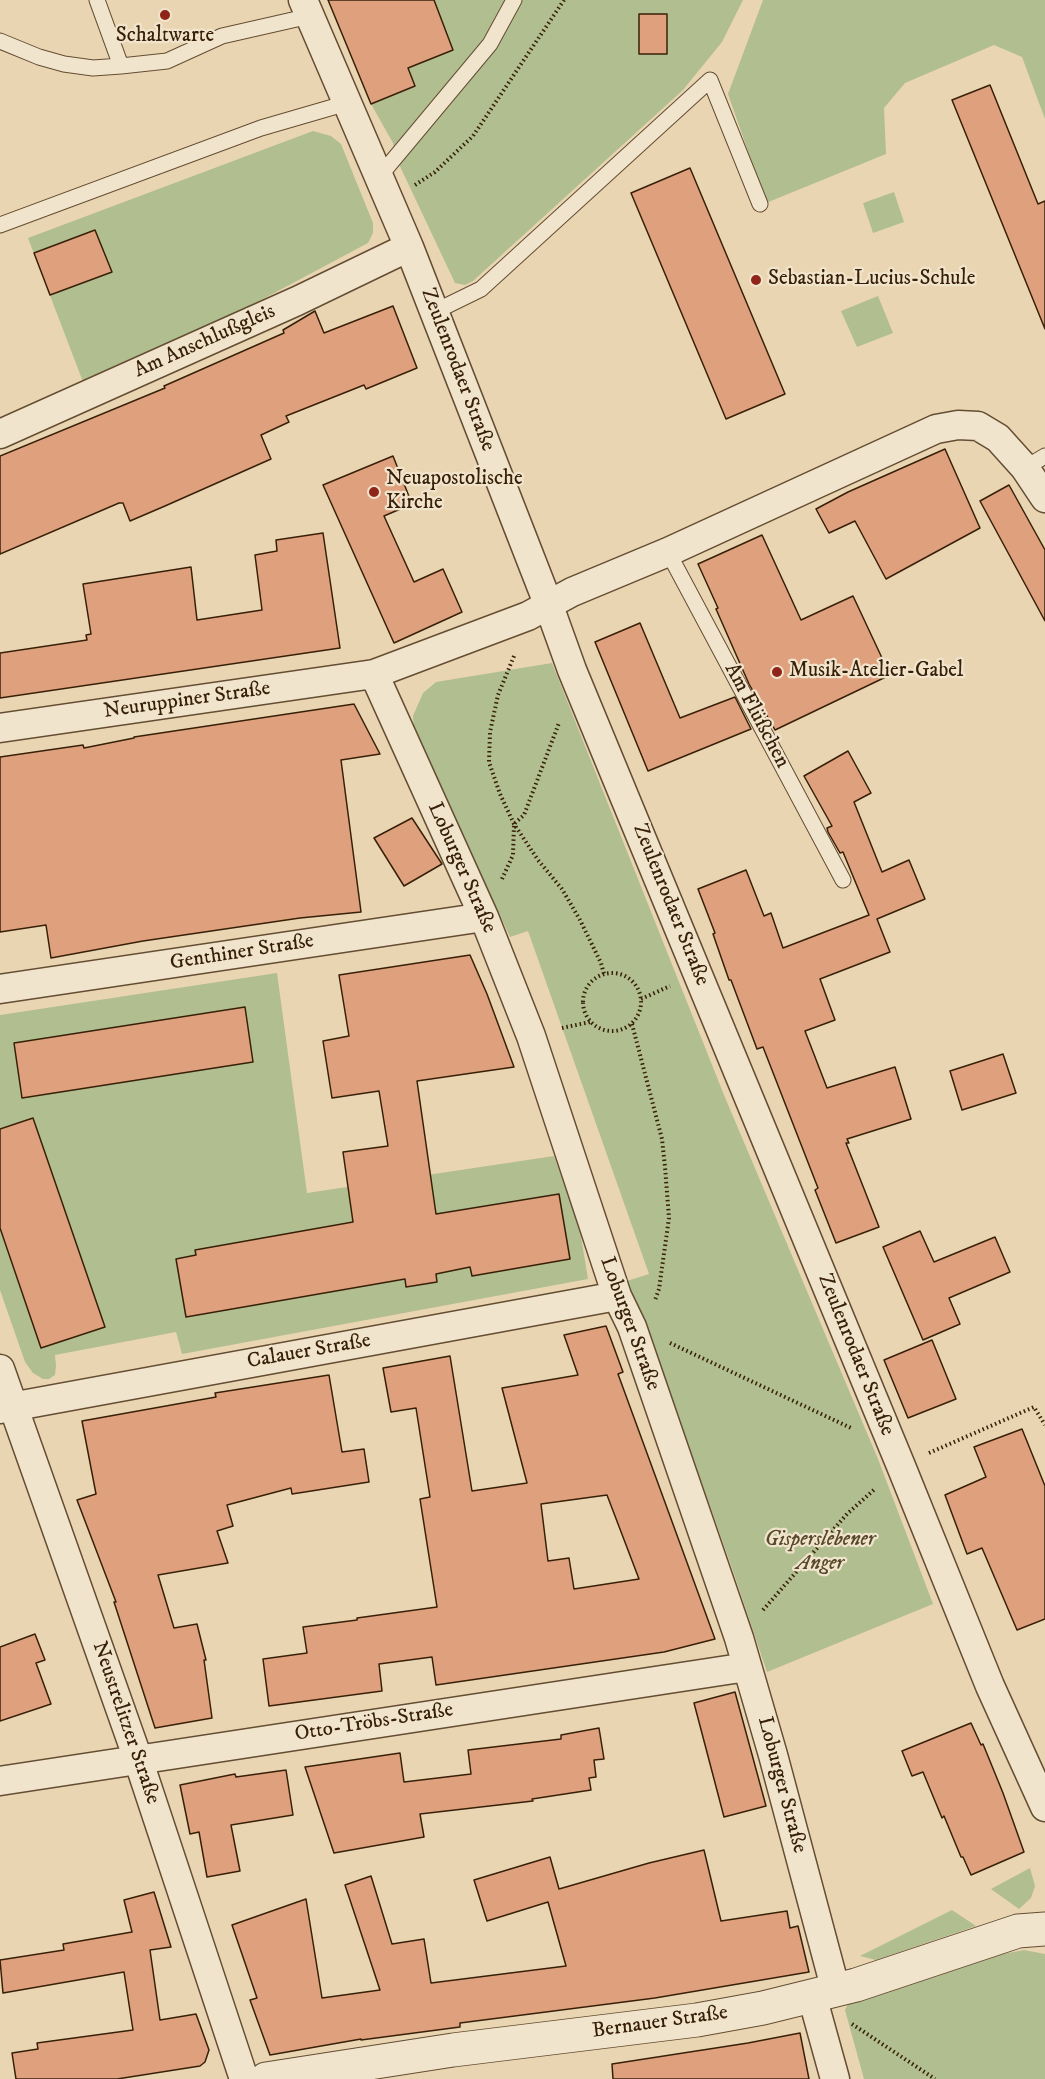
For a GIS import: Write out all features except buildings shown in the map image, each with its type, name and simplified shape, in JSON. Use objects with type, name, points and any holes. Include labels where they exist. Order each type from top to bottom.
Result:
[{"type":"street","name":"Zeulenrodaer Straße","points":[[307,8],[409,247],[539,611],[572,670],[990,1686],[1045,1807]]},
{"type":"street","name":"Am Anschlußgleis","points":[[0,434],[297,301],[409,247]]},
{"type":"street","points":[[374,674],[539,611],[572,592],[668,552],[936,429],[958,425],[978,426],[998,438],[1035,462],[1045,498]]},
{"type":"street","name":"Neuruppiner Straße","points":[[0,728],[374,674]]},
{"type":"street","name":"Loburger Straße","points":[[374,674],[484,916],[531,1036],[617,1296],[644,1323],[773,1755],[824,1994],[835,2079]]},
{"type":"street","name":"Genthiner Straße","points":[[0,989],[484,916]]},
{"type":"street","name":"Calauer Straße","points":[[6,1408],[617,1296]]},
{"type":"street","name":"Neustrelitzer Straße","points":[[0,1369],[6,1408],[138,1759],[244,2079]]},
{"type":"street","name":"Otto-Tröbs-Straße","points":[[0,1781],[747,1667]]},
{"type":"street","name":"Bernauer Straße","points":[[266,2079],[465,2049],[697,2020],[824,1994],[1018,1931],[1045,1929]]},
{"type":"lane","points":[[97,0],[121,66]]},
{"type":"lane","points":[[384,189],[490,44],[514,0]]},
{"type":"lane","points":[[0,41],[39,57],[64,64],[93,68],[121,66],[167,61],[222,36],[307,8]]},
{"type":"lane","points":[[434,312],[481,289],[710,80],[760,204]]},
{"type":"lane","points":[[0,225],[261,128],[347,103]]},
{"type":"lane","name":"Am Flüßchen","points":[[668,552],[843,880]]},
{"type":"path","points":[[384,189],[435,172],[473,136],[564,0]]},
{"type":"path","points":[[539,611],[498,695],[490,732],[489,762],[514,824],[562,889],[601,963],[604,974]]},
{"type":"path","points":[[484,916],[494,887],[505,877],[513,855],[514,824],[524,815],[559,725],[572,670]]},
{"type":"path","points":[[617,973],[626,977],[639,990],[640,1008],[632,1024],[624,1029],[606,1031],[597,1028],[585,1014],[583,996],[592,980],[604,974],[617,973]]},
{"type":"path","points":[[632,1024],[662,1139],[669,1207],[660,1279],[654,1304],[644,1323],[660,1330],[669,1342],[897,1456]]},
{"type":"path","points":[[739,1638],[897,1456],[1034,1407],[1045,1425]]},
{"type":"path","points":[[824,1994],[935,2079]]},
{"type":"green space","points":[[328,0],[743,0],[722,42],[683,90],[473,281],[465,285],[455,283],[397,160],[393,143],[371,104]]},
{"type":"green space","points":[[763,0],[1045,0],[1045,119],[1022,57],[994,45],[905,83],[884,108],[886,154],[766,203],[728,94]]},
{"type":"green space","points":[[313,131],[331,136],[341,144],[373,223],[373,233],[368,243],[156,356],[85,387],[28,238]]},
{"type":"green space","points":[[894,192],[904,222],[873,233],[863,203]]},
{"type":"green space","points":[[878,296],[893,333],[857,347],[841,311]]},
{"type":"green space","name":"Gisperslebener Anger","points":[[552,663],[724,1095],[878,1459],[933,1604],[767,1672],[656,1354],[627,1281],[649,1274],[528,931],[510,937],[414,732],[413,716],[423,693],[436,682]]},
{"type":"green space","points":[[277,973],[307,1193],[554,1156],[579,1224],[588,1279],[182,1354],[176,1332],[55,1355],[55,1375],[49,1379],[43,1379],[33,1373],[25,1362],[0,1290],[0,1015]]},
{"type":"green space","points":[[1030,1868],[1035,1886],[1031,1898],[1019,1909],[991,1889]]},
{"type":"green space","points":[[952,1910],[976,1926],[876,1960],[860,1956]]},
{"type":"green space","points":[[1024,1950],[1045,1954],[1045,2079],[864,2079],[845,2010],[848,2004],[993,1956]]},
{"type":"place","name":"Schaltwarte","points":[[165,15]]},
{"type":"place","name":"Sebastian-Lucius-Schule","points":[[756,280]]},
{"type":"place","name":"Neuapostolische Kirche","points":[[374,492]]},
{"type":"place","name":"Musik-Atelier-Gabel","points":[[777,672]]}]
